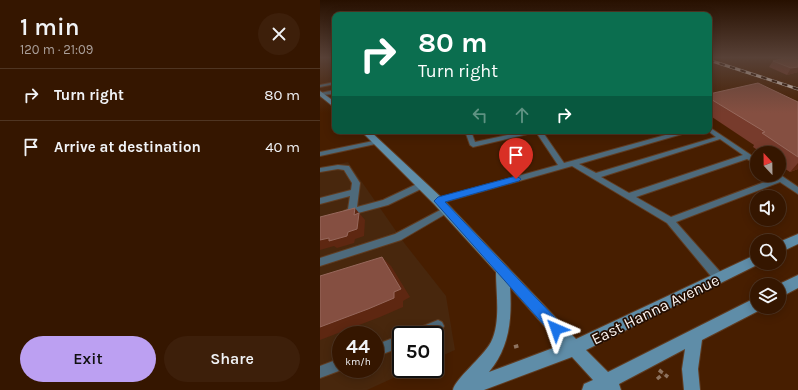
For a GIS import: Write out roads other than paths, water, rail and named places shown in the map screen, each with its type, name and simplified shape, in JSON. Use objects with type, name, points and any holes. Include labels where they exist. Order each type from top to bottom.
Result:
[{"type":"main road","points":[[321,94],[332,103]]},
{"type":"main road","points":[[369,134],[442,205],[609,386]]},
{"type":"main road","points":[[786,245],[798,239]]},
{"type":"main road","name":"East Hanna Avenue","points":[[461,390],[574,348],[750,262]]},
{"type":"main road","points":[[461,390],[488,360],[498,342],[504,321],[502,271]]},
{"type":"main road","points":[[786,287],[798,281]]},
{"type":"main road","points":[[590,390],[609,386],[695,336],[750,308]]},
{"type":"main road","points":[[692,390],[689,376],[689,364],[695,336]]},
{"type":"lane","points":[[320,86],[332,84]]},
{"type":"lane","points":[[321,94],[332,92]]},
{"type":"lane","points":[[712,131],[748,156]]},
{"type":"lane","points":[[469,134],[473,145],[521,134]]},
{"type":"lane","points":[[541,134],[562,166]]},
{"type":"lane","points":[[320,262],[398,237],[442,205],[562,166],[676,134]]},
{"type":"lane","points":[[595,176],[721,137]]},
{"type":"lane","points":[[320,154],[378,142]]},
{"type":"lane","points":[[629,196],[748,156]]},
{"type":"lane","points":[[572,163],[670,221],[719,278]]},
{"type":"lane","points":[[320,170],[338,166],[346,168],[356,183],[352,212]]},
{"type":"lane","points":[[670,221],[766,182]]},
{"type":"lane","points":[[785,182],[798,191]]},
{"type":"lane","points":[[339,215],[385,203],[422,185]]},
{"type":"lane","points":[[320,201],[355,192]]},
{"type":"lane","points":[[320,372],[332,367]]},
{"type":"railway","points":[[759,76],[798,89]]}]
